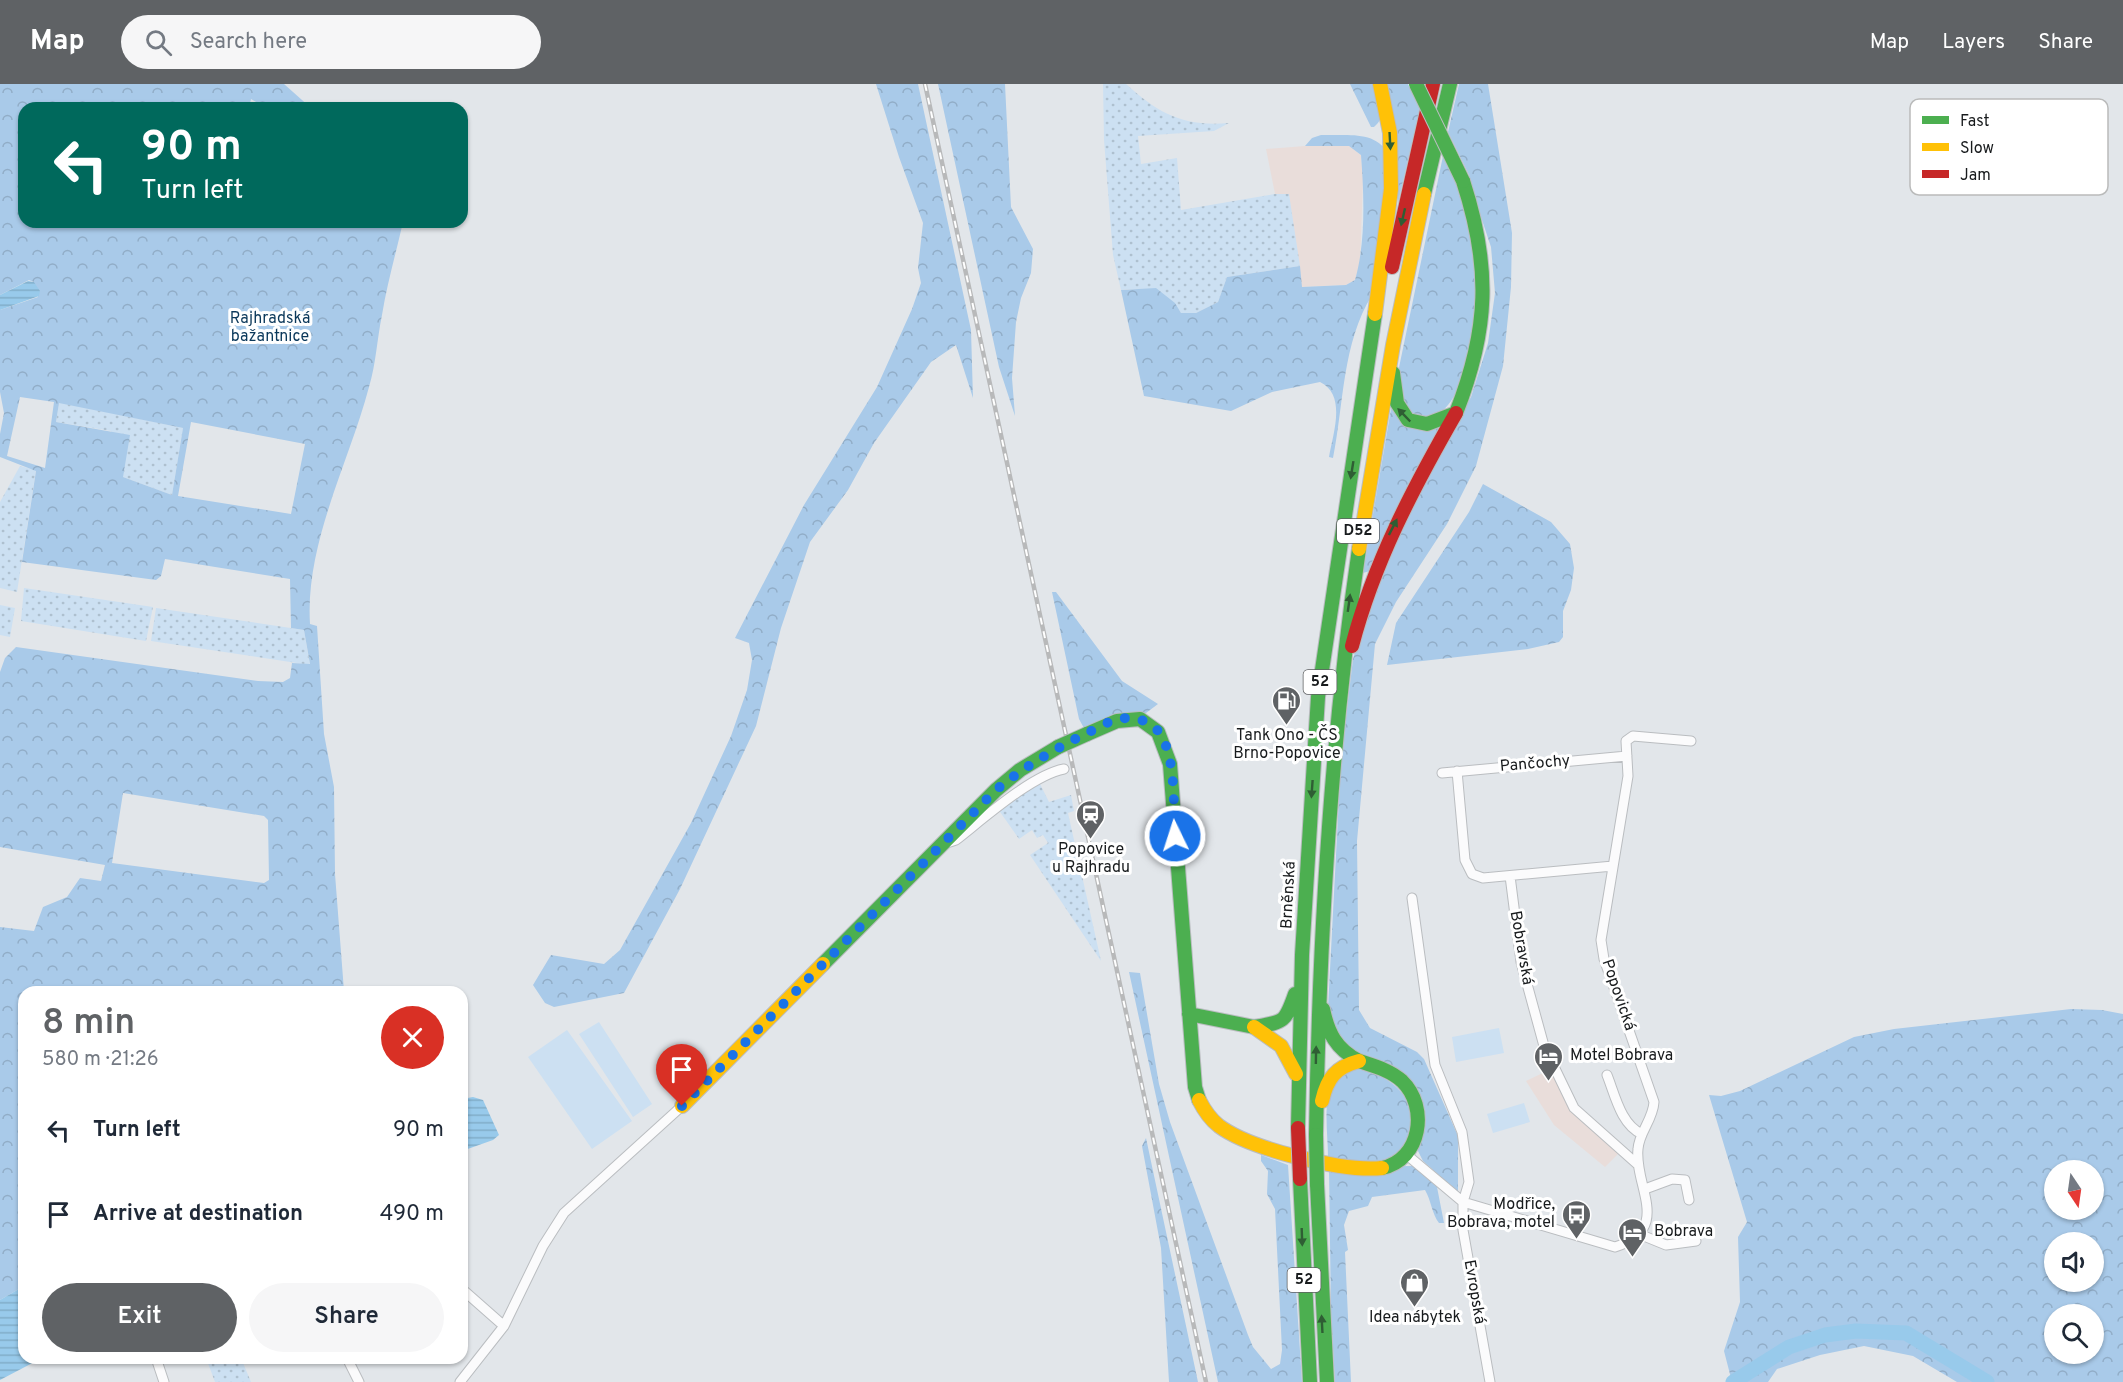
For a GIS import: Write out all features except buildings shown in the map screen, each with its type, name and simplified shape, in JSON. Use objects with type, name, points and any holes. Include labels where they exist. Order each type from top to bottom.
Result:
[{"type":"main road","points":[[1362,413],[1391,189],[1390,133],[1380,84]]},
{"type":"main road","points":[[1334,723],[1357,626],[1374,570],[1404,506],[1456,413],[1479,345],[1486,301],[1482,247],[1463,181],[1416,84]]},
{"type":"main road","points":[[1362,413],[1433,84]]},
{"type":"main road","name":"D52","points":[[1334,723],[1359,530],[1392,340],[1450,84]]},
{"type":"main road","points":[[1392,340],[1395,401],[1403,417],[1422,426],[1440,422],[1456,413]]},
{"type":"main road","name":"Brněnská","points":[[1310,1382],[1298,1128],[1302,954],[1318,697],[1362,413]]},
{"type":"main road","points":[[682,1106],[946,839],[1020,770],[1058,747],[1118,719],[1131,718],[1151,723],[1164,740],[1170,764],[1197,1093],[1208,1116],[1218,1127],[1255,1143],[1346,1168],[1380,1168],[1397,1162],[1407,1155],[1414,1144],[1417,1123],[1411,1093],[1395,1076],[1341,1052],[1330,1038],[1317,971]]},
{"type":"main road","name":"Brněnská","points":[[1327,1382],[1320,1294],[1317,1184],[1317,971],[1334,723]]},
{"type":"main road","points":[[1254,1027],[1277,1023],[1289,1014],[1302,954]]},
{"type":"main road","points":[[1189,1014],[1254,1027],[1275,1040],[1287,1051],[1299,1083]]},
{"type":"main road","points":[[1316,1135],[1324,1092],[1331,1074],[1338,1067],[1359,1061]]},
{"type":"street","points":[[1627,756],[1626,741],[1633,736],[1691,741]]},
{"type":"street","name":"Pančochy","points":[[1442,773],[1627,756]]},
{"type":"street","name":"Popovická","points":[[1627,756],[1628,776],[1601,940],[1604,959],[1653,1097],[1653,1113],[1638,1143],[1637,1164],[1645,1189],[1647,1211],[1639,1234]]},
{"type":"street","points":[[946,839],[950,842],[956,840],[1015,795],[1054,771],[1064,769]]},
{"type":"street","points":[[1457,771],[1464,860],[1472,874],[1482,878],[1613,866]]},
{"type":"street","name":"Bobravská","points":[[1510,876],[1521,962],[1545,1046],[1574,1108],[1637,1164]]},
{"type":"street","points":[[1412,898],[1436,1065],[1462,1132],[1469,1182],[1463,1202]]},
{"type":"street","points":[[1607,1075],[1625,1120],[1630,1127],[1642,1134]]},
{"type":"street","points":[[460,1382],[504,1326],[543,1246],[564,1213],[682,1106]]},
{"type":"street","points":[[1407,1155],[1463,1202],[1615,1247],[1629,1242],[1639,1234],[1666,1245],[1696,1241]]},
{"type":"street","points":[[1645,1189],[1672,1179],[1685,1180],[1689,1200]]},
{"type":"street","name":"Evropská","points":[[1463,1202],[1463,1230],[1491,1382]]},
{"type":"street","points":[[468,1294],[504,1326]]},
{"type":"street","points":[[158,1364],[164,1382]]},
{"type":"street","points":[[350,1364],[359,1382]]},
{"type":"shaded area","points":[[1103,84],[1126,84],[1161,111],[1185,120],[1213,124],[1229,123],[1214,131],[1138,136],[1141,164],[1177,158],[1181,210],[1275,194],[1289,194],[1300,266],[1227,277],[1218,302],[1196,313],[1181,313],[1170,300],[1155,292],[1138,289],[1121,290],[1113,255],[1104,140]]},
{"type":"shaded area","points":[[1349,146],[1361,155],[1363,179],[1360,264],[1355,280],[1346,285],[1301,287],[1289,195],[1275,194],[1266,149]]},
{"type":"shaded area","points":[[28,281],[34,282],[40,291],[39,296],[0,310],[0,295]]},
{"type":"shaded area","points":[[59,402],[183,428],[172,495],[123,477],[111,431],[56,422]]},
{"type":"shaded area","points":[[20,466],[36,470],[17,592],[0,588],[0,502]]},
{"type":"shaded area","points":[[24,588],[153,607],[146,641],[21,621]]},
{"type":"shaded area","points":[[0,605],[15,608],[10,637],[0,635]]},
{"type":"shaded area","points":[[156,608],[304,630],[310,665],[151,641]]},
{"type":"shaded area","points":[[1039,782],[1049,802],[1071,795],[1074,811],[1068,813],[1101,961],[1030,855],[1048,843],[1043,835],[1037,838],[1032,830],[1019,839],[998,809]]},
{"type":"shaded area","points":[[599,1022],[652,1104],[633,1117],[579,1034]]},
{"type":"shaded area","points":[[1499,1028],[1504,1053],[1456,1062],[1452,1037]]},
{"type":"shaded area","points":[[567,1030],[632,1121],[592,1149],[528,1057]]},
{"type":"shaded area","points":[[1551,1069],[1557,1082],[1620,1152],[1605,1167],[1554,1125],[1526,1081]]},
{"type":"shaded area","points":[[468,1098],[483,1100],[499,1135],[493,1140],[468,1149]]},
{"type":"shaded area","points":[[1524,1103],[1530,1122],[1493,1133],[1487,1114]]},
{"type":"shaded area","points":[[18,1290],[18,1364],[31,1364],[0,1380],[0,1300]]},
{"type":"shaded area","points":[[208,1364],[244,1364],[251,1382],[215,1382]]},
{"type":"green space","name":"Rajhradská bažantnice","points":[[0,84],[284,84],[304,102],[256,102],[251,99],[250,102],[18,102],[18,228],[402,228],[384,303],[371,378],[361,416],[321,533],[310,594],[310,624],[317,626],[324,734],[334,787],[335,874],[344,986],[18,986],[18,1290],[0,1300],[0,927],[34,931],[43,907],[67,897],[80,878],[101,881],[105,865],[0,847],[0,672],[5,658],[16,647],[258,681],[283,682],[290,678],[292,663],[310,664],[304,630],[291,628],[290,579],[165,559],[161,576],[156,580],[22,562],[36,471],[0,457],[0,434],[4,413],[0,392],[0,310],[38,297],[34,282],[29,280],[0,295]],"holes":[[[20,397],[54,402],[45,468],[7,456]],[[59,403],[183,428],[172,495],[123,477],[130,435],[56,422]],[[191,422],[305,444],[291,514],[178,496]],[[123,793],[264,816],[268,820],[269,880],[264,883],[112,863]]]},
{"type":"green space","points":[[876,84],[918,84],[971,330],[973,398],[956,345],[931,362],[874,443],[848,490],[810,542],[781,628],[756,726],[680,889],[624,993],[554,1007],[545,1003],[533,985],[551,955],[604,964],[620,950],[691,823],[731,736],[747,690],[752,660],[749,643],[735,638],[804,505],[877,387],[912,309],[921,283],[918,268],[923,223]]},
{"type":"green space","points":[[938,84],[1005,84],[1011,207],[1033,249],[1031,273],[1021,298],[1016,322],[1012,378],[1015,416],[999,367]]},
{"type":"green space","points":[[1350,84],[1376,84],[1382,113],[1374,127],[1371,127]]},
{"type":"green space","points":[[1386,84],[1408,84],[1420,109],[1398,203],[1393,113]]},
{"type":"green space","points":[[1459,84],[1488,84],[1512,233],[1511,287],[1503,366],[1476,466],[1447,524],[1396,602],[1375,644],[1357,841],[1359,1010],[1370,1028],[1417,1052],[1424,1059],[1458,1136],[1458,1192],[1423,1161],[1418,1151],[1417,1098],[1342,1046],[1328,1008],[1341,759],[1353,659],[1377,575],[1431,467],[1471,397],[1488,343],[1495,293],[1491,247],[1468,178],[1470,177],[1448,132]]},
{"type":"green space","points":[[1321,135],[1350,135],[1369,138],[1378,142],[1389,157],[1372,295],[1362,314],[1349,354],[1333,458],[1329,457],[1335,426],[1336,405],[1328,388],[1320,382],[1272,392],[1231,411],[1144,396],[1121,290],[1156,288],[1175,303],[1181,313],[1196,313],[1218,302],[1227,277],[1300,266],[1302,287],[1346,285],[1355,280],[1363,234],[1361,155],[1349,146],[1305,146],[1312,138]]},
{"type":"green space","points":[[1443,156],[1466,203],[1481,281],[1480,316],[1461,384],[1450,402],[1438,415],[1423,420],[1410,416],[1396,382]]},
{"type":"green space","points":[[1391,409],[1447,423],[1370,571],[1363,573]]},
{"type":"green space","points":[[1483,484],[1551,522],[1570,544],[1574,568],[1571,590],[1563,611],[1563,637],[1559,642],[1528,649],[1387,665],[1396,623],[1469,512]]},
{"type":"green space","points":[[1052,592],[1056,592],[1122,681],[1158,704],[1146,713],[1121,714],[1085,730],[1079,719]]},
{"type":"green space","points":[[1129,972],[1140,973],[1159,1084],[1170,1122],[1248,1335],[1253,1347],[1271,1369],[1280,1364],[1282,1350],[1275,1209],[1267,1194],[1268,1171],[1261,1161],[1261,1155],[1288,1165],[1302,1382],[1218,1382]]},
{"type":"green space","points":[[2071,1009],[2102,1010],[2123,1014],[2123,1382],[1957,1382],[1913,1356],[1864,1346],[1820,1355],[1777,1369],[1768,1382],[1732,1382],[1724,1351],[1740,1302],[1738,1237],[1747,1222],[1709,1095],[1721,1096],[1740,1091],[1854,1037],[1894,1029]]},
{"type":"green space","points":[[1359,1066],[1393,1084],[1408,1102],[1411,1112],[1410,1132],[1400,1150],[1383,1161],[1369,1164],[1328,1159],[1326,1117],[1330,1086],[1334,1075]]},
{"type":"green space","points":[[1146,1138],[1198,1382],[1169,1382],[1161,1248],[1142,1146]]},
{"type":"green space","points":[[1413,1166],[1437,1187],[1444,1223],[1439,1223],[1425,1190],[1372,1197],[1368,1206],[1349,1211],[1344,1225],[1348,1250],[1345,1252],[1351,1382],[1335,1382],[1331,1315],[1329,1167]]},
{"type":"waterway","name":"Bobrava","points":[[1733,1382],[1789,1347],[1825,1335],[1856,1331],[1906,1333],[1987,1382]]},
{"type":"railway","points":[[925,84],[1206,1382]]},
{"type":"traffic: fast","points":[[1416,84],[1463,181]]},
{"type":"traffic: fast","points":[[1424,194],[1450,84]]},
{"type":"traffic: fast","points":[[1456,413],[1475,353],[1482,298],[1482,270],[1478,242],[1463,181]]},
{"type":"traffic: fast","points":[[1298,1128],[1302,955],[1318,697],[1375,314]]},
{"type":"traffic: fast","points":[[1393,373],[1397,403],[1408,420],[1427,424],[1456,413]]},
{"type":"traffic: fast","points":[[1316,1135],[1323,915],[1333,768],[1359,549]]},
{"type":"traffic: fast","points":[[1087,734],[1117,721],[1140,719],[1158,732],[1170,764],[1195,1087],[1199,1100]]},
{"type":"traffic: fast","points":[[1058,747],[1087,734]]},
{"type":"traffic: fast","points":[[823,964],[996,790],[1020,770],[1058,747]]},
{"type":"traffic: fast","points":[[1254,1027],[1282,1020],[1289,1011],[1295,994]]},
{"type":"traffic: fast","points":[[1323,1009],[1334,1039],[1344,1051],[1359,1061]]},
{"type":"traffic: fast","points":[[1189,1014],[1254,1027]]},
{"type":"traffic: fast","points":[[1359,1061],[1397,1077],[1410,1092],[1416,1104],[1418,1118],[1413,1144],[1395,1163],[1382,1168]]},
{"type":"traffic: fast","points":[[1316,1135],[1317,1184]]},
{"type":"traffic: fast","points":[[1300,1179],[1310,1382]]},
{"type":"traffic: fast","points":[[1317,1184],[1327,1382]]},
{"type":"traffic: slow","points":[[1375,314],[1391,189],[1390,133],[1380,84]]},
{"type":"traffic: slow","points":[[1359,549],[1393,345],[1424,194]]},
{"type":"traffic: slow","points":[[682,1106],[823,964]]},
{"type":"traffic: slow","points":[[1254,1027],[1281,1046],[1296,1074]]},
{"type":"traffic: slow","points":[[1322,1101],[1334,1075],[1351,1063],[1359,1061]]},
{"type":"traffic: slow","points":[[1199,1100],[1219,1126],[1252,1143],[1321,1163],[1382,1168]]},
{"type":"traffic: jam","points":[[1392,267],[1433,84]]},
{"type":"traffic: jam","points":[[1352,646],[1383,555],[1425,469],[1456,413]]},
{"type":"traffic: jam","points":[[1298,1128],[1300,1179]]},
{"type":"place","name":"Tank Ono - ČS Brno-Popovice","points":[[1287,726]]},
{"type":"place","name":"Popovice u Rajhradu","points":[[1091,840]]},
{"type":"place","name":"Motel Bobrava","points":[[1549,1082]]},
{"type":"place","name":"Modřice, Bobrava, motel","points":[[1576,1240]]},
{"type":"place","name":"Bobrava","points":[[1633,1258]]},
{"type":"place","name":"Idea nábytek","points":[[1415,1308]]},
{"type":"route","points":[[682,1106],[996,790],[1020,770],[1058,747],[1118,719],[1131,718],[1151,723],[1164,740],[1170,764],[1175,836]]}]
